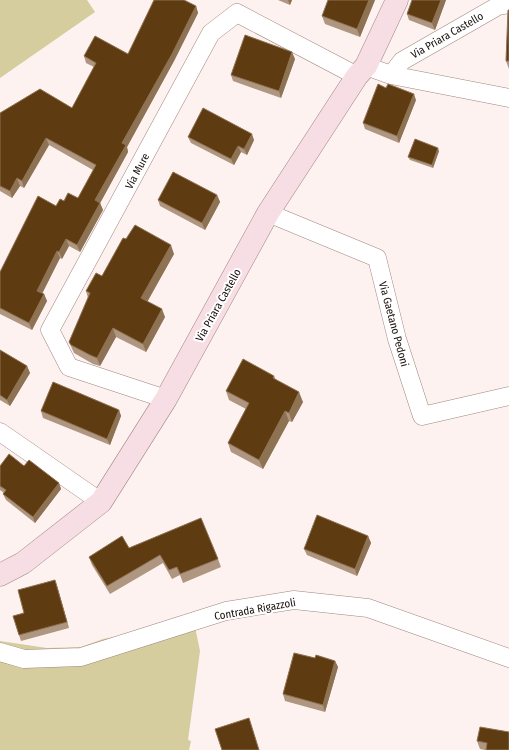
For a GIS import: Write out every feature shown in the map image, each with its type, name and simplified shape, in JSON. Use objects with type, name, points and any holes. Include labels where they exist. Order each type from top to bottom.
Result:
[{"type":"street","name":"Via Priara Castello","points":[[0,575],[23,562],[101,502],[166,399],[268,214],[362,71],[397,0]]},
{"type":"street","name":"Via Priara Castello","points":[[391,75],[402,61],[498,6],[509,4]]},
{"type":"street","name":"Via Mure","points":[[166,399],[69,367],[50,330],[212,33],[237,13],[362,71]]},
{"type":"street","points":[[362,71],[391,75],[509,98]]},
{"type":"street","name":"Via Gaetano Pedoni","points":[[268,214],[377,258],[397,339],[422,416],[509,396]]},
{"type":"street","points":[[0,432],[101,502]]},
{"type":"street","name":"Contrada Rigazzoli","points":[[0,652],[24,659],[81,657],[226,611],[294,600],[368,608],[509,658]]},
{"type":"shaded area","points":[[0,0],[87,0],[95,12],[0,78]]},
{"type":"shaded area","points":[[194,622],[200,651],[188,740],[191,741],[189,750],[0,750],[0,641],[47,648],[81,647],[103,639]]},
{"type":"building","points":[[154,0],[184,0],[196,6],[172,54],[122,143],[126,145],[95,200],[100,203],[77,245],[66,239],[59,252],[57,251],[37,291],[44,294],[29,323],[0,308],[0,272],[38,196],[56,206],[60,199],[64,201],[68,193],[78,198],[96,165],[46,138],[22,181],[17,178],[10,191],[0,186],[0,113],[40,89],[72,108],[96,63],[84,56],[95,36],[128,54]]},
{"type":"building","points":[[328,0],[369,0],[357,29],[322,16]]},
{"type":"building","points":[[412,0],[441,0],[432,23],[407,14]]},
{"type":"building","points":[[508,10],[509,61],[506,61]]},
{"type":"building","points":[[245,35],[292,52],[279,91],[231,75]]},
{"type":"building","points":[[378,84],[386,88],[388,84],[414,94],[397,136],[363,123]]},
{"type":"building","points":[[203,108],[252,134],[244,149],[238,146],[231,159],[188,137]]},
{"type":"building","points":[[415,139],[438,148],[432,165],[408,157]]},
{"type":"building","points":[[173,172],[217,195],[202,223],[158,200]]},
{"type":"building","points":[[135,225],[171,245],[141,298],[162,309],[143,344],[113,328],[97,358],[71,345],[69,342],[90,293],[86,291],[96,273],[102,276],[123,238],[126,239]]},
{"type":"building","points":[[0,350],[27,366],[7,400],[0,395]]},
{"type":"building","points":[[243,359],[299,392],[289,413],[285,411],[259,460],[228,443],[249,403],[226,391]]},
{"type":"building","points":[[53,382],[119,410],[107,439],[41,411]]},
{"type":"building","points":[[9,454],[24,466],[29,460],[59,483],[33,517],[3,494],[6,490],[0,486],[0,466]]},
{"type":"building","points":[[317,515],[368,536],[355,569],[304,549]]},
{"type":"building","points":[[201,518],[218,559],[180,574],[177,567],[169,570],[160,555],[107,586],[89,557],[122,536],[129,548]]},
{"type":"building","points":[[55,580],[67,622],[19,635],[13,616],[24,613],[18,590]]},
{"type":"building","points":[[294,653],[315,658],[316,655],[335,661],[323,705],[283,694]]},
{"type":"building","points":[[249,718],[259,750],[222,750],[215,729]]},
{"type":"building","points":[[480,727],[509,732],[509,750],[486,750],[487,743],[477,741]]}]
